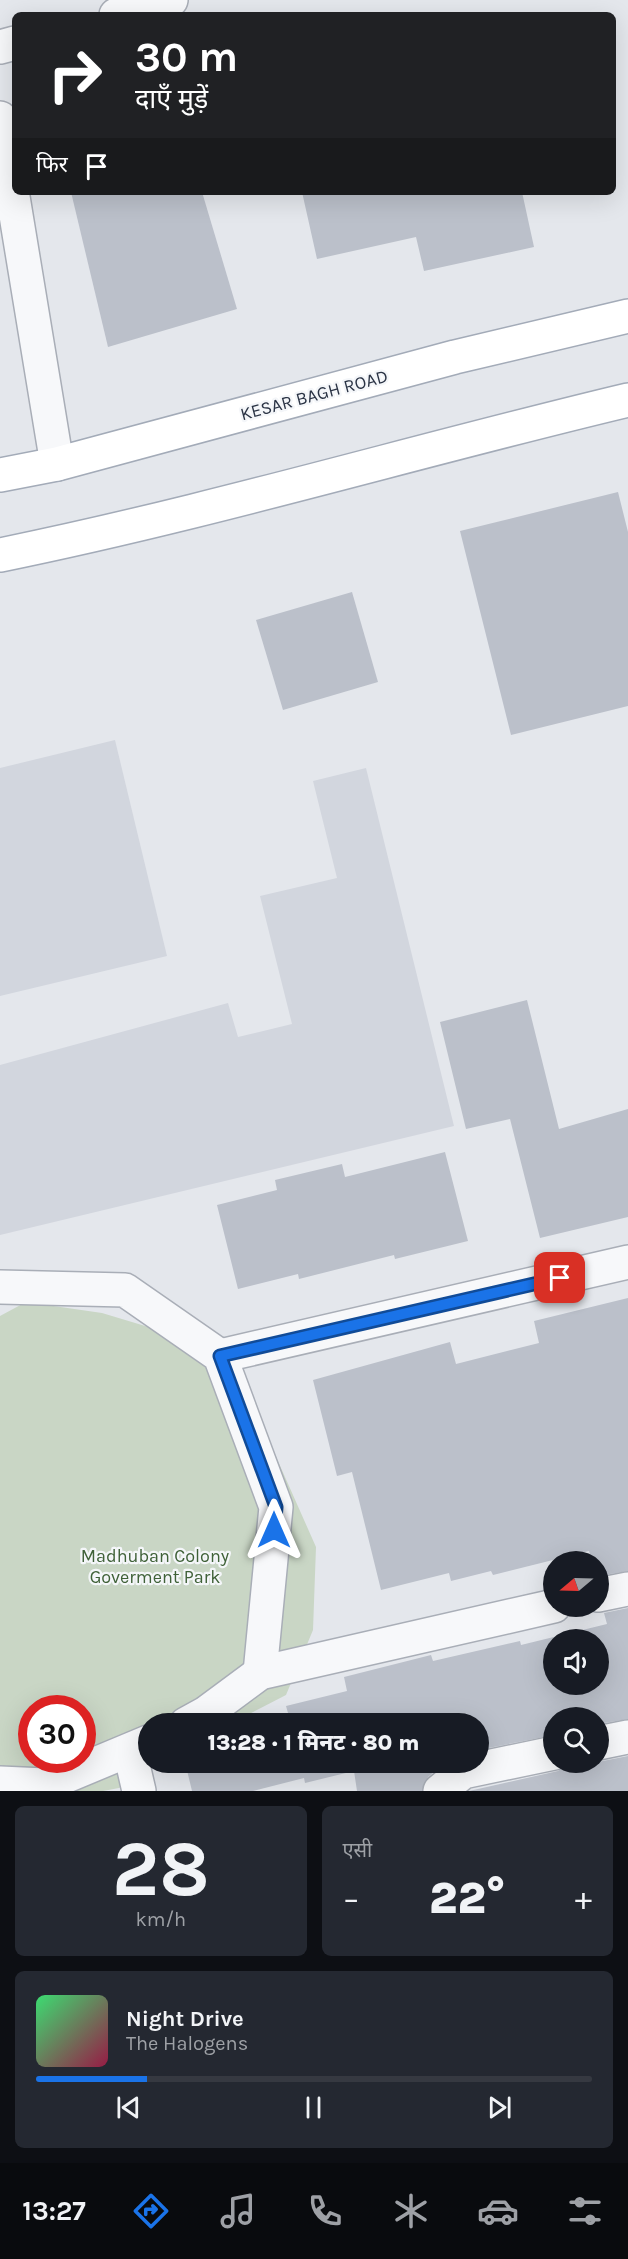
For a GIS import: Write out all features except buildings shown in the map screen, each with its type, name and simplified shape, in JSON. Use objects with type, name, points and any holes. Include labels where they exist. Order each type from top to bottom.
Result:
[{"type":"main road","name":"KESAR BAGH ROAD","points":[[0,475],[57,464],[455,357],[628,316]]},
{"type":"main road","points":[[0,555],[84,538],[628,400]]},
{"type":"street","points":[[127,12],[171,0]]},
{"type":"street","points":[[0,118],[12,191]]},
{"type":"street","points":[[13,195],[57,464]]},
{"type":"street","points":[[220,1356],[628,1262]]},
{"type":"street","points":[[0,1287],[125,1290],[220,1356],[276,1507],[260,1673]]},
{"type":"street","points":[[609,1593],[628,1589]]},
{"type":"street","points":[[206,1713],[260,1673],[543,1609]]},
{"type":"street","points":[[609,1741],[628,1737]]},
{"type":"street","points":[[0,1783],[45,1785],[138,1747]]},
{"type":"street","points":[[440,1791],[464,1772],[543,1755]]},
{"type":"street","points":[[139,1773],[139,1791]]},
{"type":"shaded area","points":[[115,740],[167,956],[0,996],[0,768]]},
{"type":"shaded area","points":[[366,768],[454,1126],[0,1235],[0,1065],[228,1003],[238,1037],[292,1024],[260,896],[337,878],[313,781]]},
{"type":"green space","name":"Madhuban Colony Goverment Park","points":[[26,1302],[102,1313],[185,1338],[238,1371],[316,1547],[313,1630],[286,1695],[251,1713],[138,1713],[138,1773],[145,1773],[119,1788],[103,1791],[0,1791],[0,1316]]},
{"type":"route","points":[[274,1530],[276,1507],[220,1356],[560,1278]]}]
